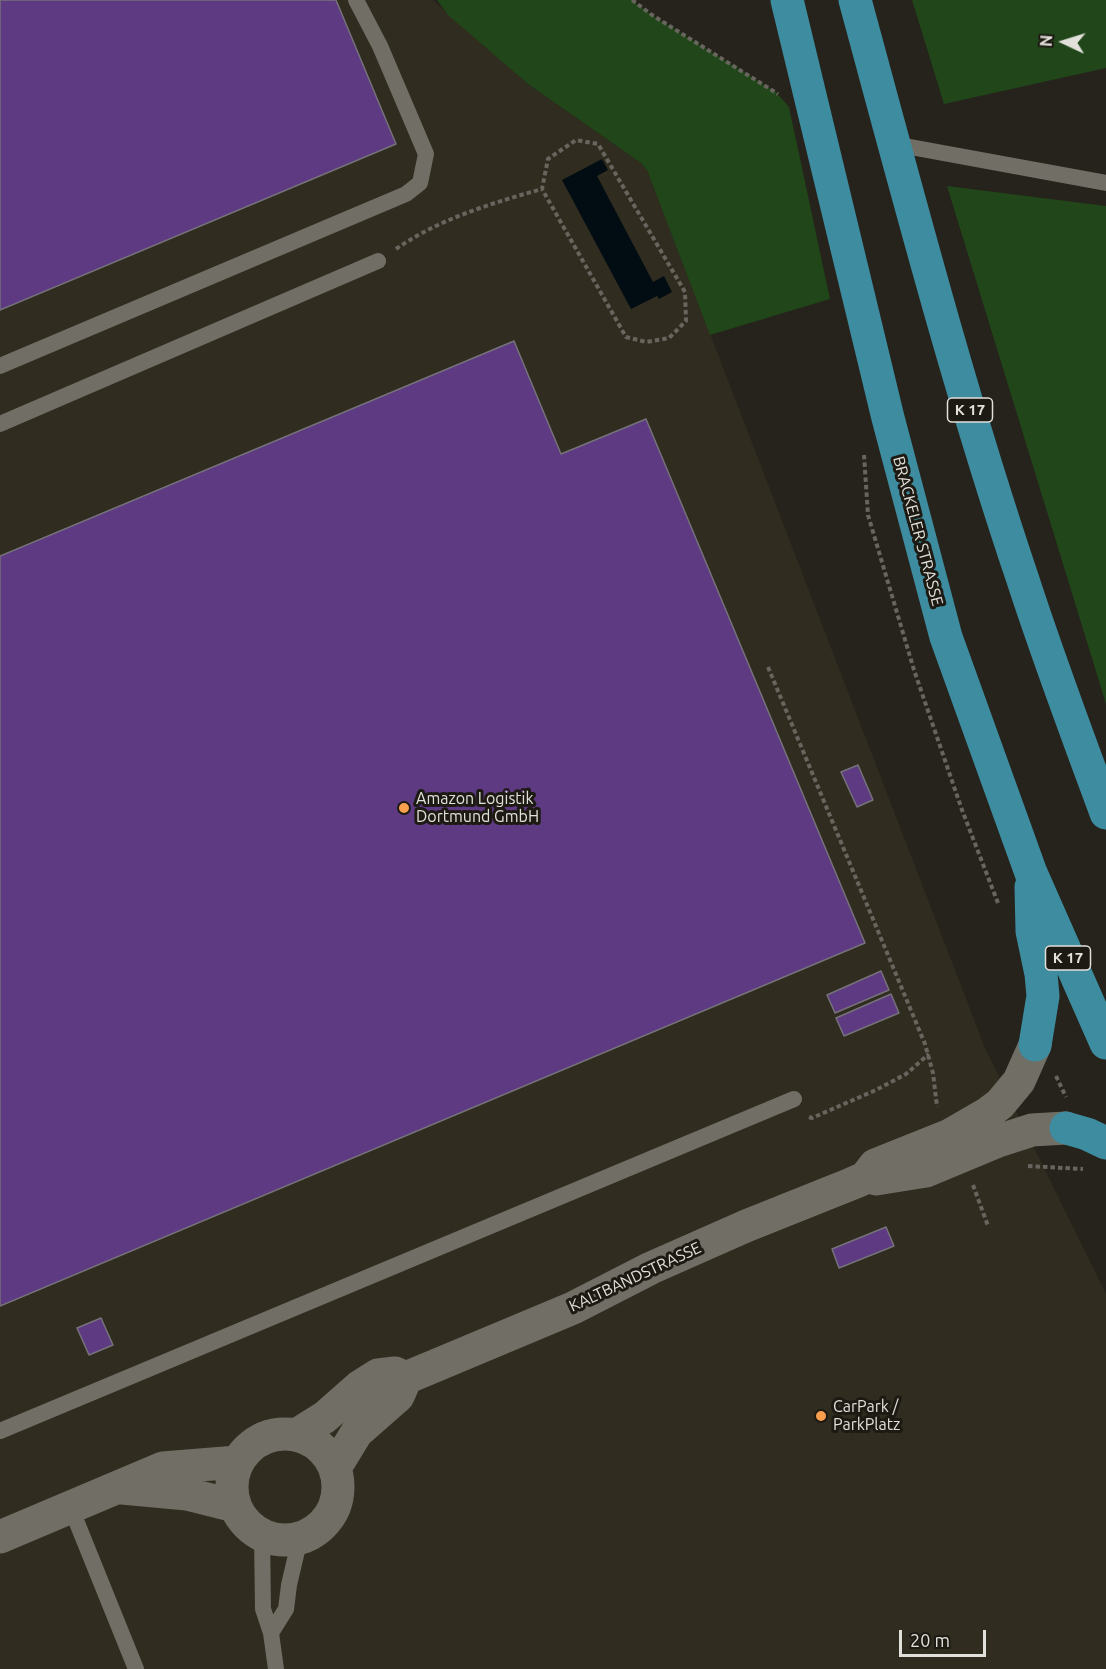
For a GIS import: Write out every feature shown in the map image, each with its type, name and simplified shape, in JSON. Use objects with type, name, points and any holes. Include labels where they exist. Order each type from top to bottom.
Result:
[{"type":"highway","name":"BRACKELER STRASSE","points":[[787,0],[888,418],[946,637],[1031,873],[1106,1043]]},
{"type":"highway","name":"K 17","points":[[855,0],[936,296],[1023,582],[1106,813]]},
{"type":"highway","points":[[1031,873],[1032,931],[1043,996],[1035,1046]]},
{"type":"highway","points":[[1067,1115],[1087,1134],[1106,1143]]},
{"type":"street","points":[[1035,1046],[1019,1081],[994,1109],[950,1135],[875,1165],[865,1178],[880,1180],[926,1171],[1067,1115]]},
{"type":"street","name":"KALTBANDSTRASSE","points":[[298,1434],[325,1417],[378,1375],[395,1372],[406,1378],[573,1308],[651,1268],[746,1226],[865,1178]]},
{"type":"street","points":[[335,1468],[357,1432],[398,1396],[406,1378]]},
{"type":"street","points":[[280,1433],[298,1434],[314,1441],[327,1453],[335,1468],[338,1485],[336,1503],[328,1518],[316,1530],[300,1538],[283,1540],[262,1535],[254,1531],[243,1520],[235,1506],[232,1477],[237,1462],[248,1448],[263,1438],[280,1433]]},
{"type":"street","points":[[0,1537],[163,1468],[237,1462]]},
{"type":"street","points":[[117,1488],[187,1494],[235,1506]]},
{"type":"lane","points":[[0,366],[406,194],[420,183],[426,154],[380,46],[356,0]]},
{"type":"lane","points":[[894,144],[1106,183]]},
{"type":"lane","points":[[0,424],[378,261]]},
{"type":"lane","points":[[0,1431],[794,1099]]},
{"type":"lane","points":[[71,1508],[136,1669]]},
{"type":"lane","points":[[262,1535],[263,1609],[272,1633],[276,1669]]},
{"type":"lane","points":[[272,1633],[286,1609],[300,1538]]},
{"type":"path","points":[[633,0],[652,15],[776,92],[782,100]]},
{"type":"path","points":[[576,140],[598,144],[685,292],[686,321],[669,338],[646,342],[626,337],[542,189],[548,159],[576,140]]},
{"type":"path","points":[[378,261],[416,235],[494,202],[542,189]]},
{"type":"path","points":[[863,447],[868,515],[914,670],[962,810],[1000,908]]},
{"type":"path","points":[[768,667],[929,1054],[938,1117]]},
{"type":"path","points":[[770,1109],[812,1118],[906,1074],[929,1054]]},
{"type":"path","points":[[1054,1072],[1067,1115]]},
{"type":"path","points":[[971,1181],[988,1226]]},
{"type":"shaded area","points":[[0,0],[433,0],[528,84],[641,163],[647,170],[985,1048],[1106,1294],[1106,1669],[0,1669]]},
{"type":"shaded area","points":[[602,159],[608,170],[597,176],[653,282],[664,276],[672,292],[659,299],[657,296],[631,309],[562,180]]},
{"type":"green space","points":[[437,0],[632,0],[652,15],[776,92],[789,107],[830,299],[710,335],[647,170],[641,163],[528,84],[448,15]]},
{"type":"green space","points":[[912,0],[1106,0],[1106,68],[944,104]]},
{"type":"green space","points":[[947,186],[1106,206],[1106,704]]},
{"type":"building","points":[[0,0],[336,0],[396,144],[0,310]]},
{"type":"building","name":"Amazon Logistik Dortmund GmbH","points":[[514,341],[561,454],[646,419],[865,943],[0,1306],[0,556]]},
{"type":"building","points":[[858,765],[873,800],[857,807],[841,772]]},
{"type":"building","points":[[881,971],[889,990],[835,1013],[827,995]]},
{"type":"building","points":[[891,994],[899,1013],[844,1036],[836,1018]]},
{"type":"building","points":[[886,1227],[894,1246],[839,1268],[832,1249]]},
{"type":"building","points":[[101,1318],[113,1345],[89,1355],[77,1328]]},
{"type":"place","name":"Amazon Logistik Dortmund GmbH","points":[[404,808]]},
{"type":"place","name":"CarPark / ParkPlatz","points":[[821,1416]]}]
